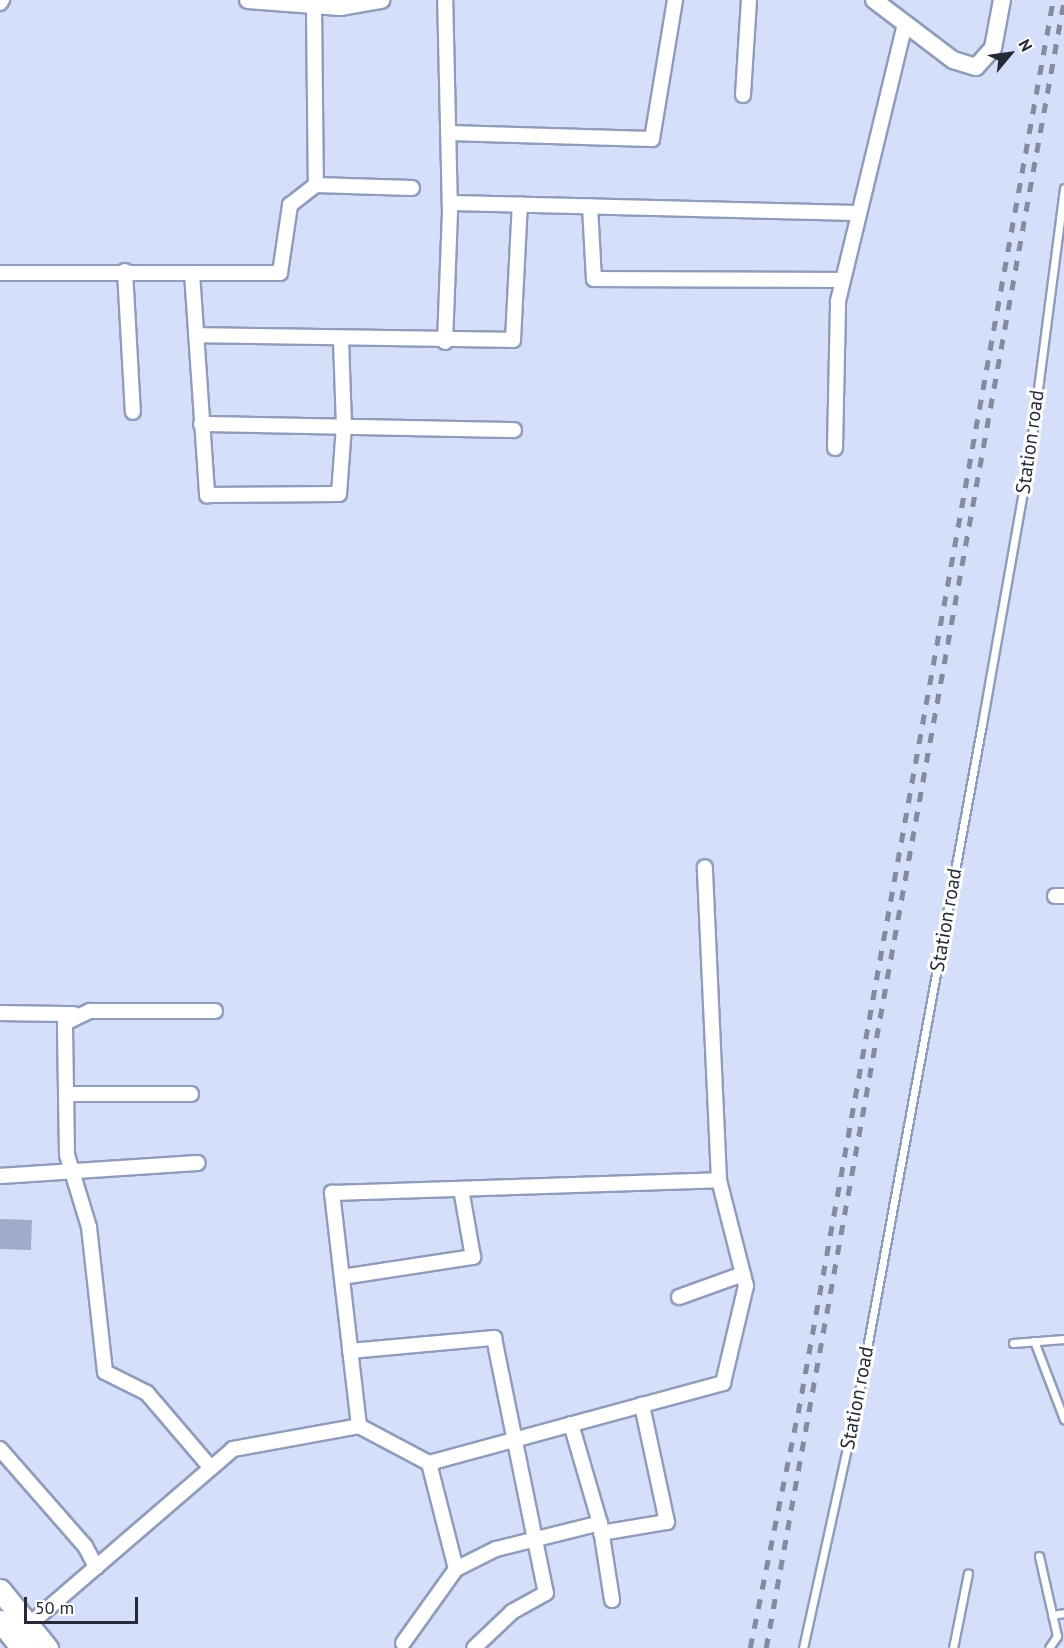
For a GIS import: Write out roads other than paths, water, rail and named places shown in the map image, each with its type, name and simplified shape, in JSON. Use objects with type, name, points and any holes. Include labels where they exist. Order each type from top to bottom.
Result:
[{"type":"main road","points":[[0,1590],[16,1633],[47,1648]]},
{"type":"street","points":[[248,0],[314,7],[381,0]]},
{"type":"street","points":[[445,0],[450,203],[445,342]]},
{"type":"street","points":[[448,134],[652,139],[675,0]]},
{"type":"street","points":[[743,95],[749,0]]},
{"type":"street","points":[[874,0],[953,60],[976,67],[993,48],[1002,0]]},
{"type":"street","points":[[314,7],[316,185]]},
{"type":"street","points":[[835,448],[843,280],[905,24]]},
{"type":"street","points":[[0,273],[125,271],[280,273],[290,205],[316,185],[412,188]]},
{"type":"street","points":[[450,203],[859,213]]},
{"type":"street","points":[[196,335],[445,342],[513,340],[520,204]]},
{"type":"street","points":[[590,206],[594,279],[843,280]]},
{"type":"street","points":[[125,271],[133,412]]},
{"type":"street","points":[[192,273],[207,495],[326,498],[339,494],[344,426],[341,339]]},
{"type":"street","points":[[201,424],[514,430]]},
{"type":"street","points":[[16,1633],[233,1449],[358,1426],[429,1463],[723,1383],[746,1286],[719,1180],[705,867]]},
{"type":"street","points":[[0,1013],[215,1011]]},
{"type":"street","points":[[74,1014],[65,1023],[67,1155],[74,1169],[89,1227],[105,1372],[147,1393],[211,1468]]},
{"type":"street","points":[[66,1094],[191,1094]]},
{"type":"street","points":[[0,1176],[74,1169],[198,1163]]},
{"type":"street","points":[[358,1426],[332,1193],[719,1180]]},
{"type":"street","points":[[342,1277],[473,1257],[461,1189]]},
{"type":"street","points":[[679,1297],[743,1274]]},
{"type":"street","points":[[350,1351],[494,1338],[518,1439],[515,1456],[546,1593],[512,1612],[474,1648]]},
{"type":"street","points":[[401,1646],[456,1569],[496,1549],[534,1539],[601,1528],[667,1522],[642,1405]]},
{"type":"street","points":[[571,1424],[601,1528],[612,1600]]},
{"type":"street","points":[[0,1449],[85,1546],[96,1567]]},
{"type":"street","points":[[429,1463],[456,1569]]},
{"type":"lane","name":"Station road","points":[[804,1648],[858,1397],[982,724],[1029,458],[1064,188]]},
{"type":"lane","points":[[1013,1343],[1064,1339]]},
{"type":"lane","points":[[1034,1341],[1064,1419]]},
{"type":"lane","points":[[1040,1556],[1057,1636],[1049,1648]]},
{"type":"lane","points":[[953,1648],[968,1573]]},
{"type":"lane","points":[[1052,1615],[1064,1613]]},
{"type":"railway","points":[[750,1648],[798,1413],[1053,0]]},
{"type":"railway","points":[[766,1648],[1064,0]]}]
